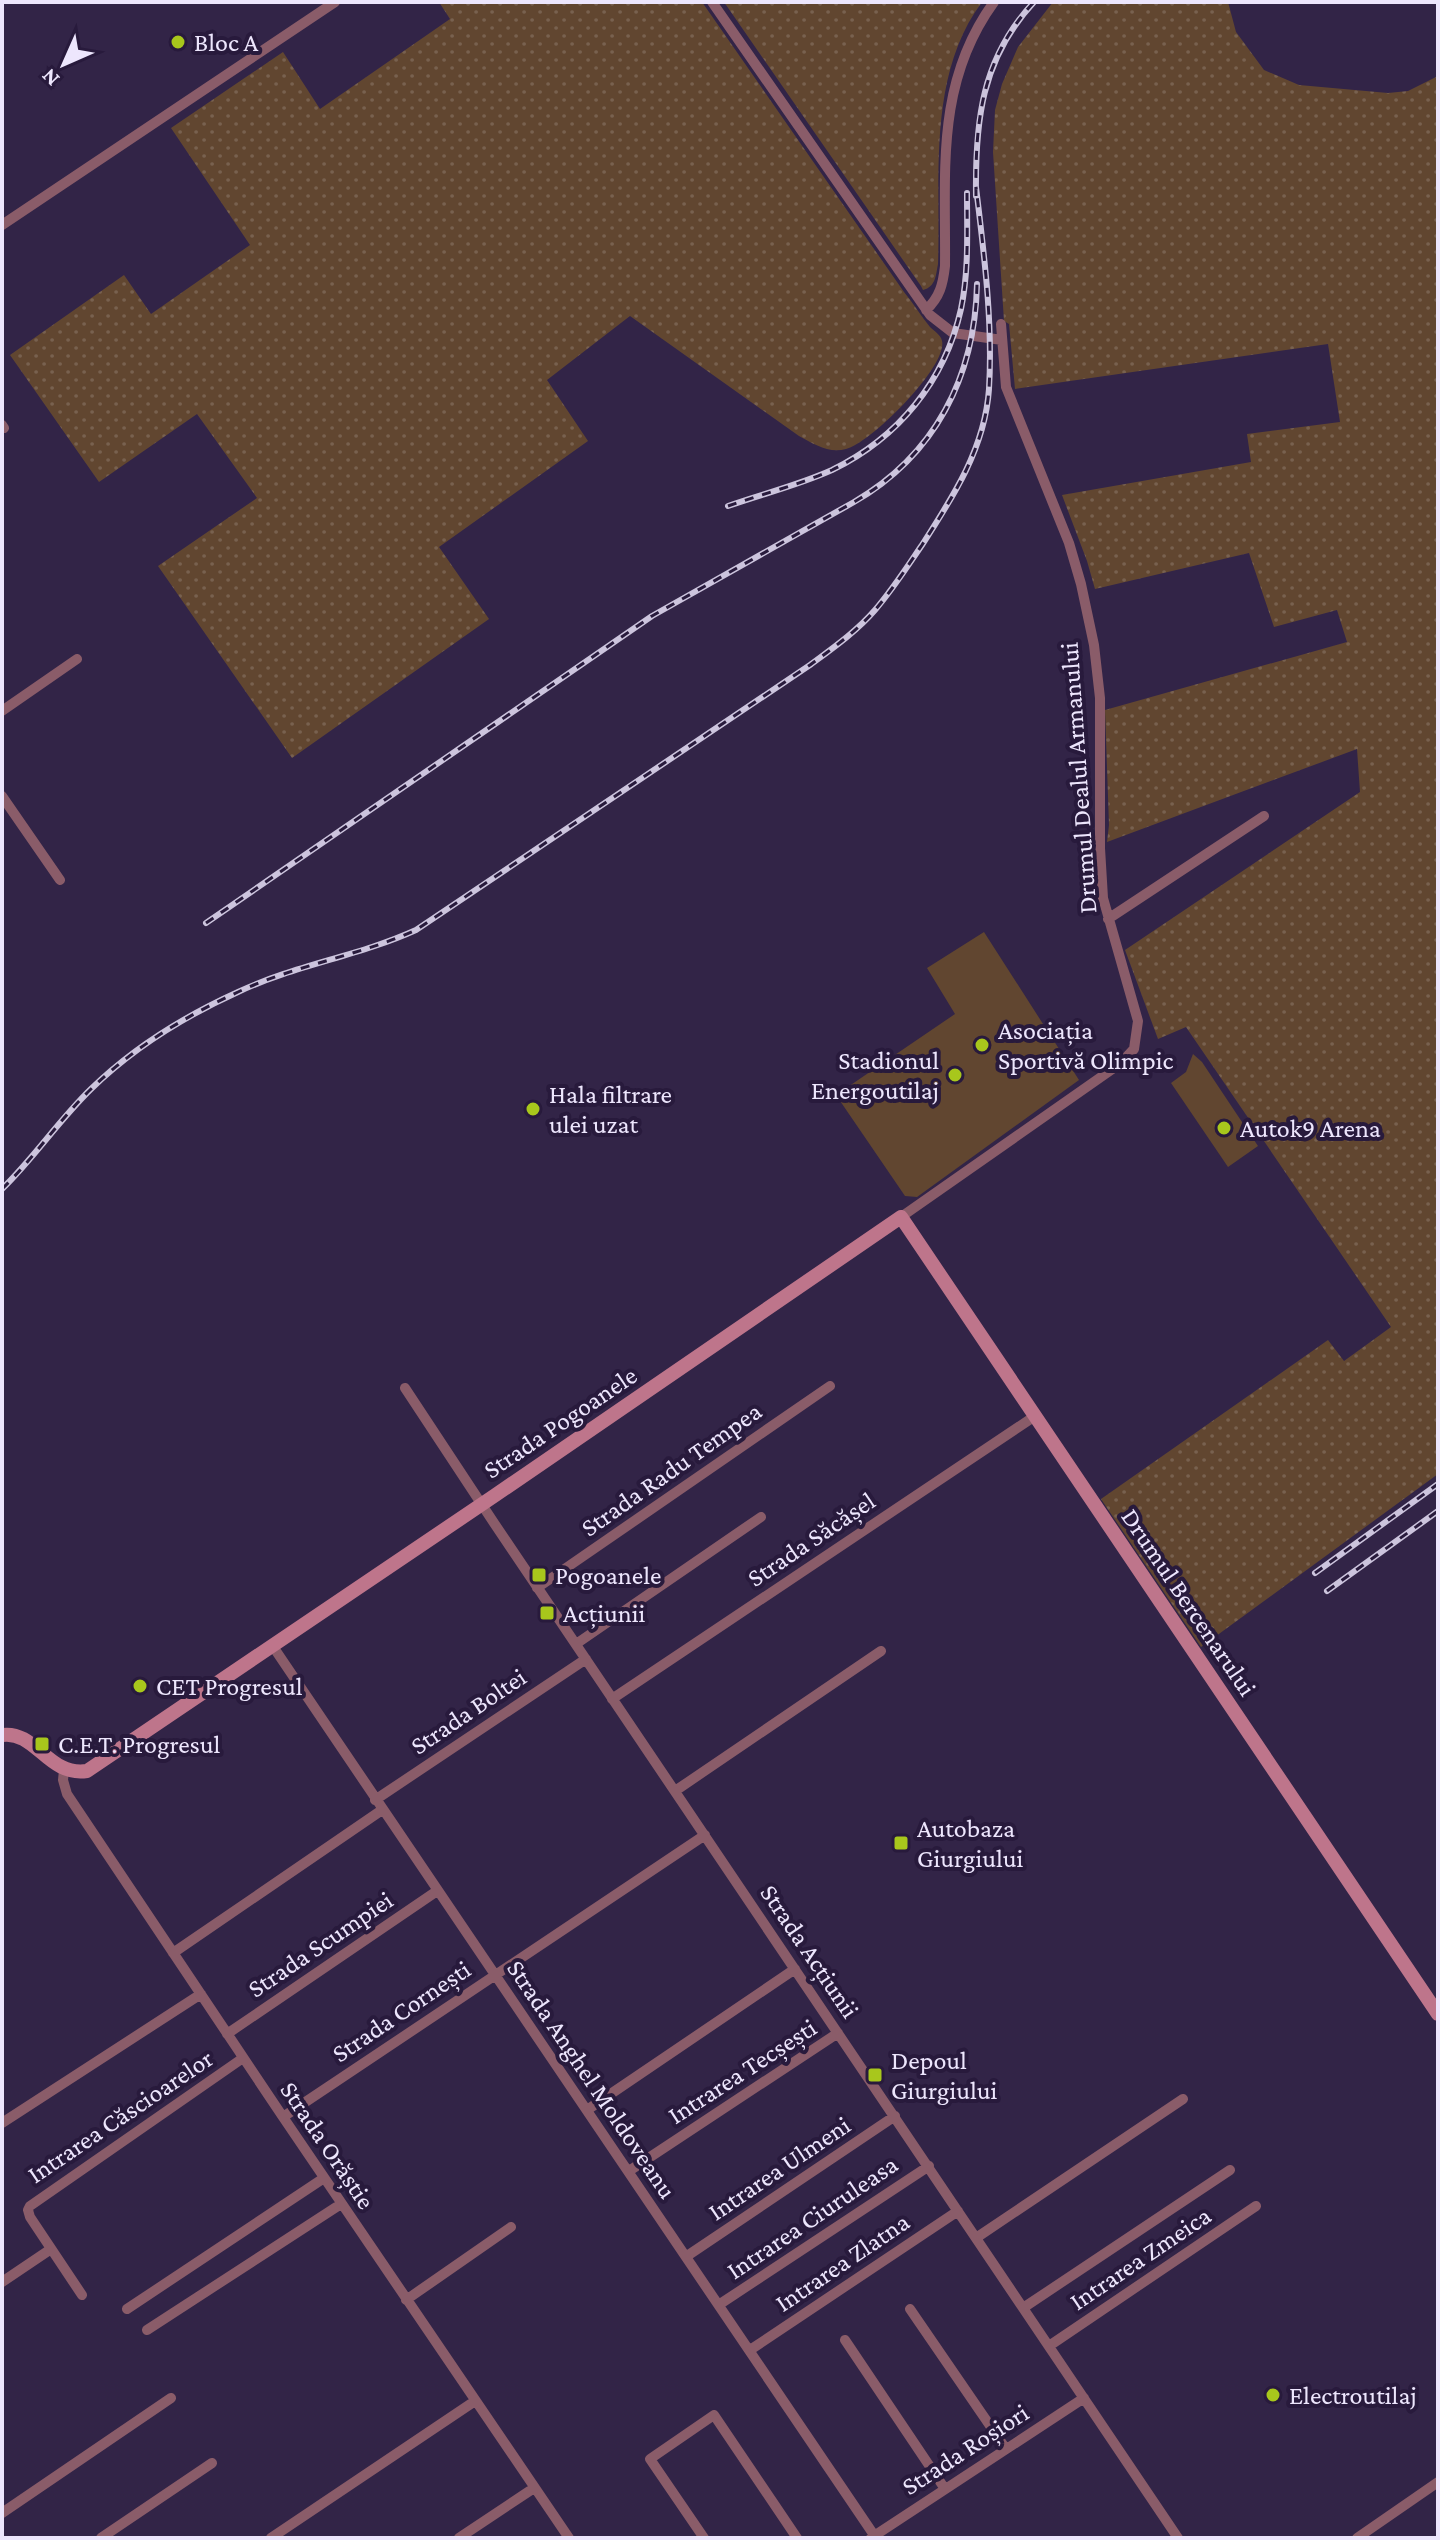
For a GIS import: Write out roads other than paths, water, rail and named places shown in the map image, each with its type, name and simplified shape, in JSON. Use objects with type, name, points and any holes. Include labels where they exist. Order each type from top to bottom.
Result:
[{"type":"street","points":[[2,225],[335,2]]},
{"type":"street","points":[[712,2],[926,310],[942,327],[958,335],[1002,340]]},
{"type":"street","points":[[926,310],[939,296],[945,266],[946,140],[950,105],[957,75],[970,43],[994,2]]},
{"type":"street","name":"Drumul Dealul Armanului","points":[[1001,324],[1006,387],[1069,543],[1094,645],[1101,723],[1100,859],[1108,919],[1138,1021],[1134,1049]]},
{"type":"street","points":[[2,711],[77,659]]},
{"type":"street","points":[[2,796],[60,880]]},
{"type":"street","points":[[1108,919],[1264,816]]},
{"type":"street","name":"Strada Pogoanele","points":[[64,1770],[75,1773],[87,1771],[482,1505],[901,1217],[1121,1063],[1134,1049]]},
{"type":"street","name":"Drumul Bercenarului","points":[[901,1217],[1438,2014]]},
{"type":"street","name":"Strada Radu Tempea","points":[[537,1588],[830,1386]]},
{"type":"street","name":"Strada Acțiunii","points":[[405,1388],[1178,2538]]},
{"type":"street","name":"Strada Săcășel","points":[[612,1699],[1035,1416]]},
{"type":"street","points":[[576,1644],[761,1517]]},
{"type":"street","name":"Strada Anghel Moldoveanu","points":[[272,1645],[720,2304],[874,2537]]},
{"type":"street","points":[[675,1791],[881,1651]]},
{"type":"street","name":"Strada Boltei","points":[[375,1800],[586,1659]]},
{"type":"street","points":[[2,1735],[17,1735],[25,1739],[64,1770]]},
{"type":"street","name":"Strada Orăștie","points":[[64,1770],[67,1794],[569,2538]]},
{"type":"street","points":[[173,1953],[382,1810]]},
{"type":"street","name":"Strada Cornești","points":[[283,2117],[705,1835]]},
{"type":"street","name":"Strada Scumpiei","points":[[227,2034],[437,1891]]},
{"type":"street","points":[[587,2110],[795,1969]]},
{"type":"street","points":[[2,2123],[201,1994]]},
{"type":"street","name":"Intrarea Tecșești","points":[[629,2171],[838,2033]]},
{"type":"street","name":"Intrarea Căscioarelor","points":[[82,2295],[30,2217],[28,2210],[32,2202],[243,2058]]},
{"type":"street","points":[[976,2238],[1183,2099]]},
{"type":"street","name":"Intrarea Ulmeni","points":[[687,2256],[895,2116]]},
{"type":"street","name":"Intrarea Ciuruleasa","points":[[720,2304],[929,2166]]},
{"type":"street","points":[[1023,2308],[1230,2170]]},
{"type":"street","points":[[127,2309],[324,2178]]},
{"type":"street","points":[[147,2330],[341,2204]]},
{"type":"street","name":"Intrarea Zmeica","points":[[1049,2346],[1256,2206]]},
{"type":"street","name":"Intrarea Zlatna","points":[[750,2350],[958,2211]]},
{"type":"street","points":[[406,2300],[511,2227]]},
{"type":"street","points":[[2,2282],[51,2249]]},
{"type":"street","points":[[910,2309],[1006,2449]]},
{"type":"street","points":[[845,2340],[945,2489]]},
{"type":"street","points":[[2,2513],[171,2398]]},
{"type":"street","name":"Strada Roșiori","points":[[874,2537],[1084,2398]]},
{"type":"street","points":[[271,2538],[475,2401]]},
{"type":"street","points":[[704,2538],[650,2459],[714,2415],[797,2538]]},
{"type":"street","points":[[101,2538],[212,2463]]},
{"type":"street","points":[[1357,2538],[1438,2482]]},
{"type":"street","points":[[459,2538],[534,2488]]},
{"type":"railway","points":[[976,196],[980,117],[992,69],[1002,46],[1034,2]]},
{"type":"railway","points":[[2,1189],[91,1089],[160,1034],[260,983],[416,930],[810,665],[868,618],[900,578],[945,509],[966,471],[981,432],[989,389],[990,339],[976,187]]},
{"type":"railway","points":[[728,506],[794,485],[856,457],[898,424],[915,404],[943,360],[961,309],[966,266],[967,193]]},
{"type":"railway","points":[[206,923],[652,616],[854,502],[882,483],[928,437],[959,381],[968,351],[977,284]]},
{"type":"railway","points":[[1315,1573],[1438,1484]]},
{"type":"railway","points":[[1327,1591],[1438,1511]]},
{"type":"place","name":"Bloc A","points":[[178,42]]},
{"type":"place","name":"Asociația Sportivă Olimpic","points":[[982,1045]]},
{"type":"place","name":"Stadionul Energoutilaj","points":[[955,1075]]},
{"type":"place","name":"Hala filtrare ulei uzat","points":[[533,1109]]},
{"type":"place","name":"Autok9 Arena","points":[[1224,1128]]},
{"type":"place","name":"Pogoanele","points":[[539,1575]]},
{"type":"place","name":"Acțiunii","points":[[547,1613]]},
{"type":"place","name":"CET Progresul","points":[[140,1686]]},
{"type":"place","name":"C.E.T. Progresul","points":[[42,1744]]},
{"type":"place","name":"Autobaza Giurgiului","points":[[901,1843]]},
{"type":"place","name":"Depoul Giurgiului","points":[[875,2075]]},
{"type":"place","name":"Electroutilaj","points":[[1273,2395]]}]
